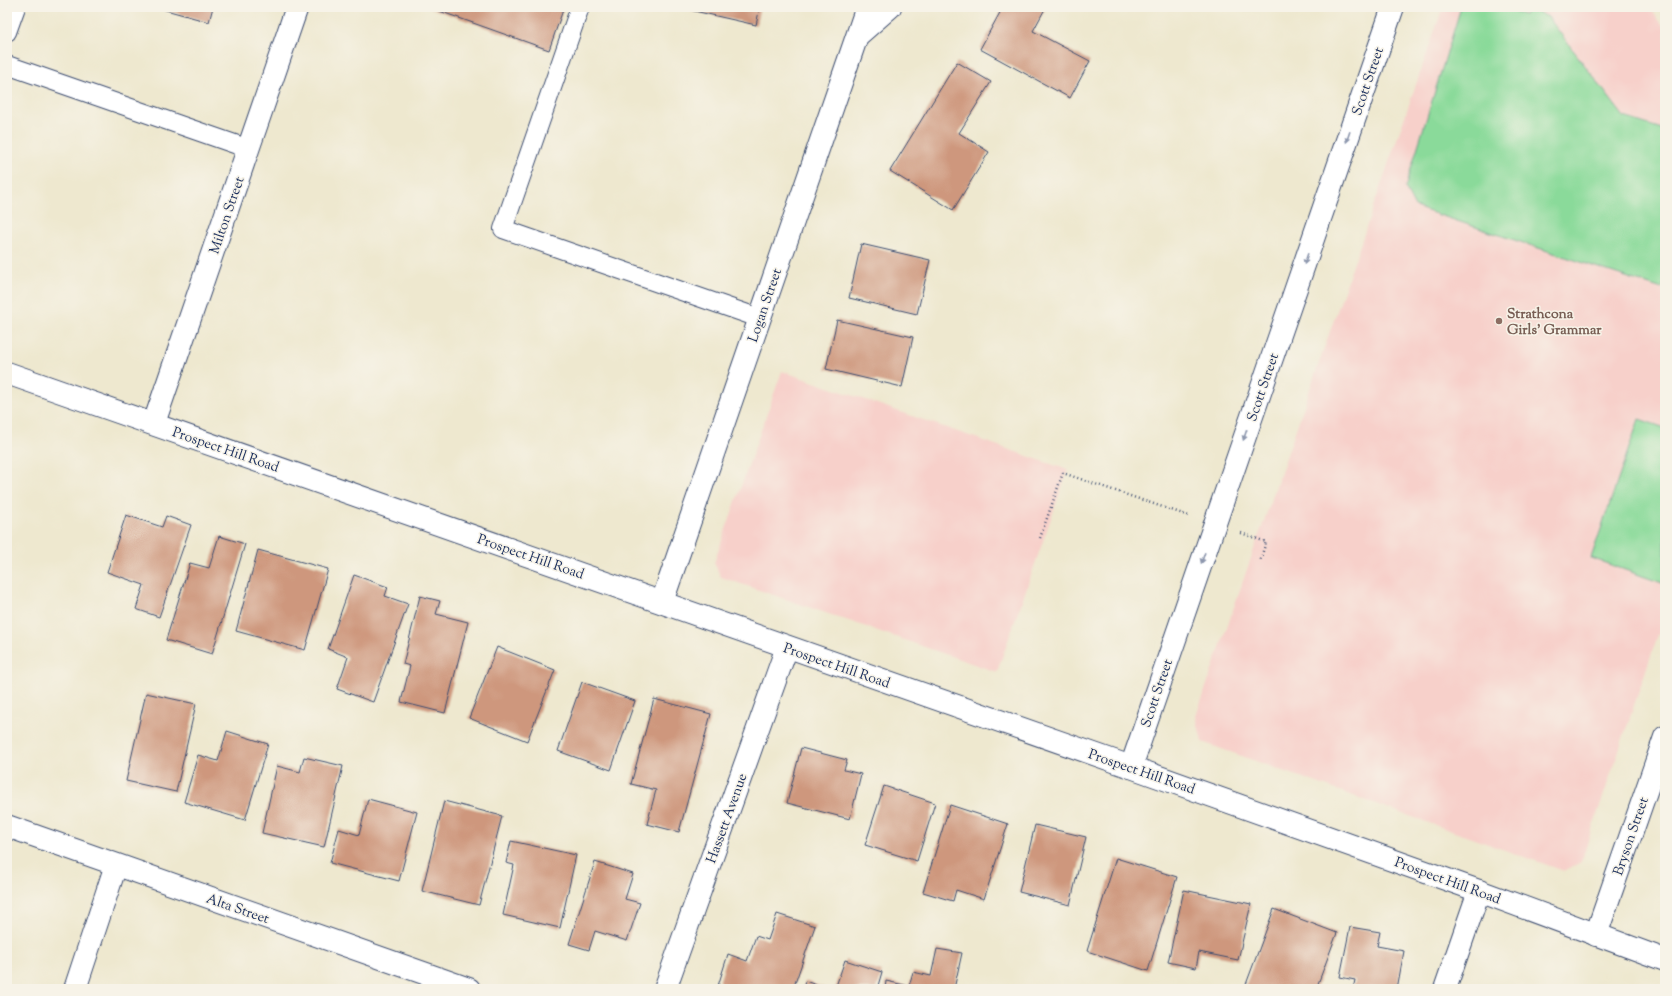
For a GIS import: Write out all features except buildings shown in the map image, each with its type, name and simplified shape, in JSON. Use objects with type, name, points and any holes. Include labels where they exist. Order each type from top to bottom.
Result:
[{"type":"street","name":"Milton Street","points":[[154,423],[297,7]]},
{"type":"street","name":"Logan Street","points":[[662,602],[867,7]]},
{"type":"street","points":[[857,37],[890,7]]},
{"type":"street","name":"Scott Street","points":[[1131,767],[1393,7]]},
{"type":"street","name":"Prospect Hill Road","points":[[7,372],[1131,767],[1479,891],[1665,960]]},
{"type":"street","name":"Hassett Avenue","points":[[665,989],[787,647]]},
{"type":"street","name":"Bryson Street","points":[[1596,935],[1665,737]]},
{"type":"street","name":"Alta Street","points":[[7,826],[469,989]]},
{"type":"street","points":[[75,989],[116,865]]},
{"type":"street","points":[[1445,989],[1479,891]]},
{"type":"lane","points":[[7,32],[16,7]]},
{"type":"lane","points":[[580,7],[503,229],[759,318]]},
{"type":"lane","points":[[7,65],[248,149]]},
{"type":"path","points":[[1040,538],[1063,473],[1266,542],[1260,561]]},
{"type":"shaded area","name":"Strathcona Girls' Grammar","points":[[1443,7],[1649,7],[1665,28],[1665,614],[1581,862],[1564,871],[1202,742],[1196,716]]},
{"type":"shaded area","points":[[782,371],[1068,470],[997,672],[721,577],[714,563]]},
{"type":"green space","points":[[1461,7],[1501,7],[1525,15],[1529,8],[1548,17],[1624,117],[1665,130],[1665,281],[1662,289],[1415,207],[1405,188]]},
{"type":"green space","points":[[1639,419],[1665,428],[1665,584],[1591,558]]},
{"type":"place","name":"Strathcona Girls' Grammar","points":[[1499,321]]}]
